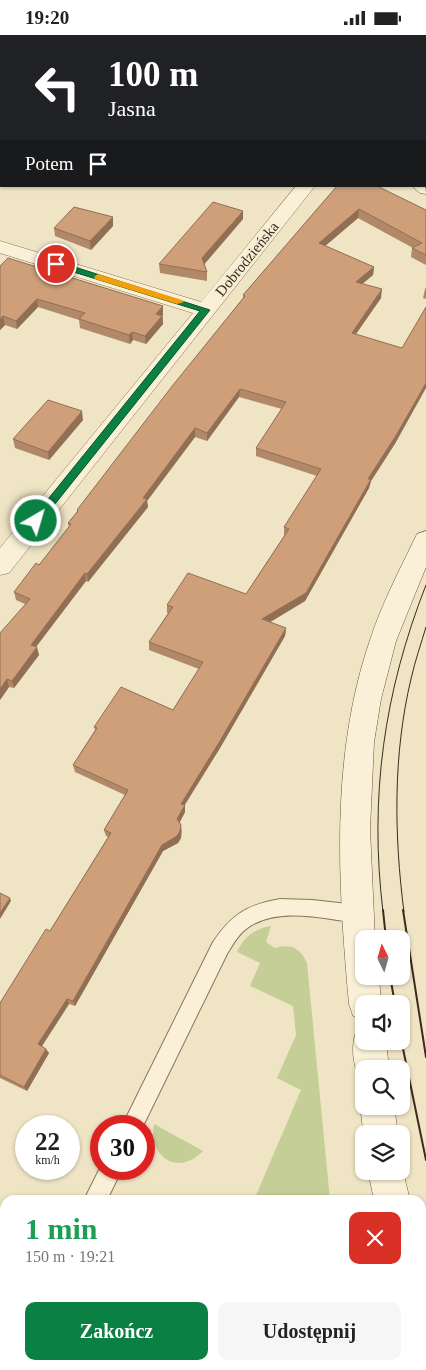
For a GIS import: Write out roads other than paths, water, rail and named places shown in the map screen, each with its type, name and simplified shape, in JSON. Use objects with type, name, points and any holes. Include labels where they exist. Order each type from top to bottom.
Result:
[{"type":"street","name":"Dobrodzieńska","points":[[0,566],[305,187]]},
{"type":"street","points":[[0,247],[205,310]]},
{"type":"street","points":[[365,995],[357,914],[354,851],[355,802],[361,736],[378,654],[387,628],[426,540]]},
{"type":"street","points":[[384,1195],[385,1180]]},
{"type":"street","points":[[387,1180],[391,1195]]},
{"type":"lane","points":[[137,1115],[220,948],[237,925],[254,915],[272,910],[310,909],[357,914]]},
{"type":"lane","points":[[98,1195],[105,1180]]},
{"type":"tram line","points":[[383,912],[378,827],[379,786],[384,746],[390,705],[400,665],[426,585]]},
{"type":"tram line","points":[[404,912],[398,854],[398,765],[405,707],[426,627]]},
{"type":"tram line","points":[[383,910],[385,930]]},
{"type":"tram line","points":[[403,910],[426,1057]]},
{"type":"tram line","points":[[392,985],[393,995]]},
{"type":"tram line","points":[[403,1050],[426,1160]]}]
